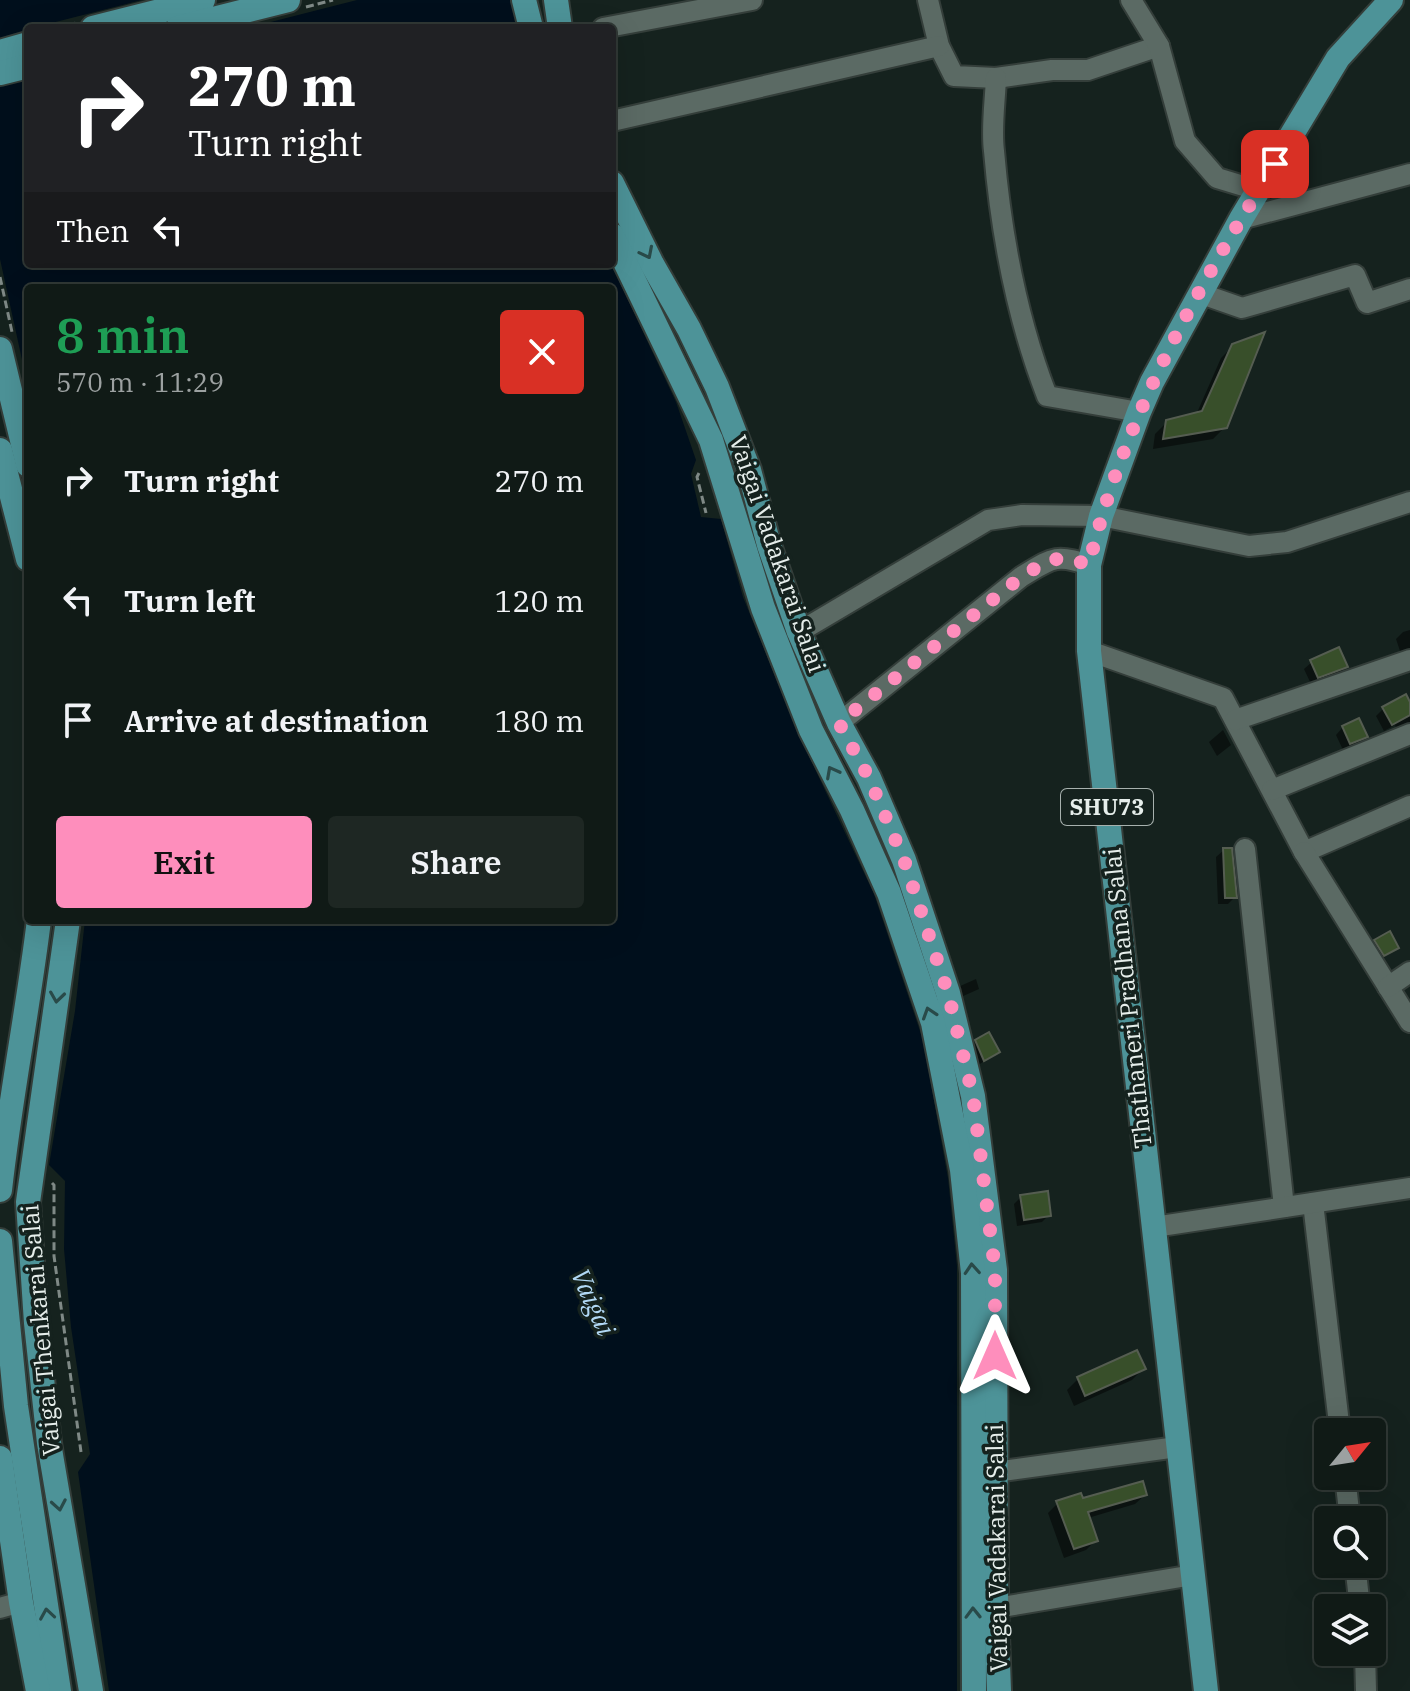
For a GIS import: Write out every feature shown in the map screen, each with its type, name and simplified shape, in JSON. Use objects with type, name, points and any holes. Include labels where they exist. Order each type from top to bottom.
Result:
[{"type":"main road","points":[[109,24],[203,0]]},
{"type":"main road","points":[[194,24],[288,0]]},
{"type":"main road","points":[[524,0],[530,24]]},
{"type":"main road","points":[[556,0],[559,24]]},
{"type":"main road","name":"Thathaneri Pradhana Salai","points":[[1206,1691],[1089,651],[1089,565],[1101,516],[1139,412],[1199,293],[1338,58],[1391,0]]},
{"type":"main road","points":[[0,52],[24,45]]},
{"type":"main road","points":[[0,73],[24,67]]},
{"type":"main road","name":"Vaigai Vadakarai Salai","points":[[616,191],[689,329],[723,401],[749,470],[769,545],[799,632],[839,723],[869,778],[904,860],[948,993],[973,1096],[995,1270],[999,1691]]},
{"type":"main road","name":"Vaigai Vadakarai Salai","points":[[616,243],[711,440],[763,608],[811,730],[852,810],[889,893],[933,1023],[962,1170],[973,1273],[974,1691]]},
{"type":"main road","points":[[0,349],[12,472],[24,537]]},
{"type":"main road","points":[[0,450],[12,472]]},
{"type":"main road","name":"Vaigai Thenkarai Salai","points":[[0,1190],[9,1111],[28,1009],[39,924]]},
{"type":"main road","name":"Vaigai Thenkarai Salai","points":[[67,924],[28,1202],[36,1323],[49,1443],[91,1691]]},
{"type":"main road","name":"Vaigai Thenkarai Salai","points":[[1,1253],[16,1406],[59,1691]]},
{"type":"main road","points":[[0,1458],[10,1605],[38,1691]]},
{"type":"street","points":[[616,26],[752,0]]},
{"type":"street","points":[[928,0],[939,46],[954,76],[996,78],[1052,70],[1088,70],[1159,46]]},
{"type":"street","points":[[1131,0],[1159,46],[1185,141],[1217,178],[1260,191]]},
{"type":"street","points":[[616,120],[939,46]]},
{"type":"street","points":[[996,78],[993,149],[1008,250],[1029,352],[1047,396],[1139,412]]},
{"type":"street","points":[[1241,219],[1410,174]]},
{"type":"street","points":[[1199,293],[1242,308],[1355,275],[1367,303],[1410,289]]},
{"type":"street","points":[[799,632],[988,520],[1022,515],[1101,516],[1249,546],[1287,542],[1410,502]]},
{"type":"street","points":[[839,723],[1021,577],[1045,562],[1066,557],[1089,565]]},
{"type":"street","points":[[1089,651],[1223,698],[1304,852],[1410,1022]]},
{"type":"street","points":[[1235,720],[1410,660]]},
{"type":"street","points":[[1272,790],[1410,734]]},
{"type":"street","points":[[1304,852],[1410,806]]},
{"type":"street","points":[[1245,849],[1284,1207]]},
{"type":"street","points":[[1388,987],[1410,972]]},
{"type":"street","points":[[1154,1227],[1410,1188]]},
{"type":"street","points":[[1313,1203],[1338,1418]]},
{"type":"street","points":[[995,1472],[1177,1447]]},
{"type":"street","points":[[996,1608],[1193,1575]]},
{"type":"street","points":[[1365,1666],[1366,1691]]},
{"type":"path","points":[[43,1176],[54,1185],[54,1256],[81,1452]]},
{"type":"water","name":"Vaigai","points":[[0,0],[510,0],[518,24],[24,24],[24,268],[613,268],[676,402],[696,460],[691,474],[701,517],[721,519],[743,597],[798,733],[874,894],[923,1040],[948,1178],[957,1266],[957,1691],[109,1691],[78,1472],[90,1454],[71,1327],[64,1249],[65,1181],[49,1165],[75,1011],[85,924],[616,924],[616,284],[24,284],[24,369],[0,259]]},
{"type":"pier","points":[[142,0],[357,0],[263,24],[48,24]]},
{"type":"building","points":[[1265,332],[1227,428],[1163,439],[1166,420],[1202,411],[1232,344]]},
{"type":"building","points":[[1339,647],[1348,667],[1318,678],[1310,660]]},
{"type":"building","points":[[1406,694],[1410,702],[1410,715],[1392,725],[1382,707]]},
{"type":"building","points":[[1359,718],[1368,737],[1350,744],[1342,726]]},
{"type":"building","points":[[1223,848],[1232,848],[1237,898],[1225,898]]},
{"type":"building","points":[[1390,931],[1399,948],[1384,956],[1374,940]]},
{"type":"building","points":[[989,1032],[1000,1052],[984,1061],[975,1040]]},
{"type":"building","points":[[1048,1191],[1051,1216],[1024,1220],[1020,1195]]},
{"type":"building","points":[[1137,1350],[1146,1369],[1085,1396],[1077,1377]]},
{"type":"building","points":[[1143,1481],[1147,1495],[1088,1512],[1098,1541],[1074,1549],[1056,1501],[1081,1493],[1083,1498]]},
{"type":"route","points":[[995,1356],[995,1270],[973,1096],[948,993],[904,860],[869,778],[839,723],[1021,577],[1045,562],[1066,557],[1089,565],[1101,516],[1145,397],[1199,293],[1275,164]]}]
